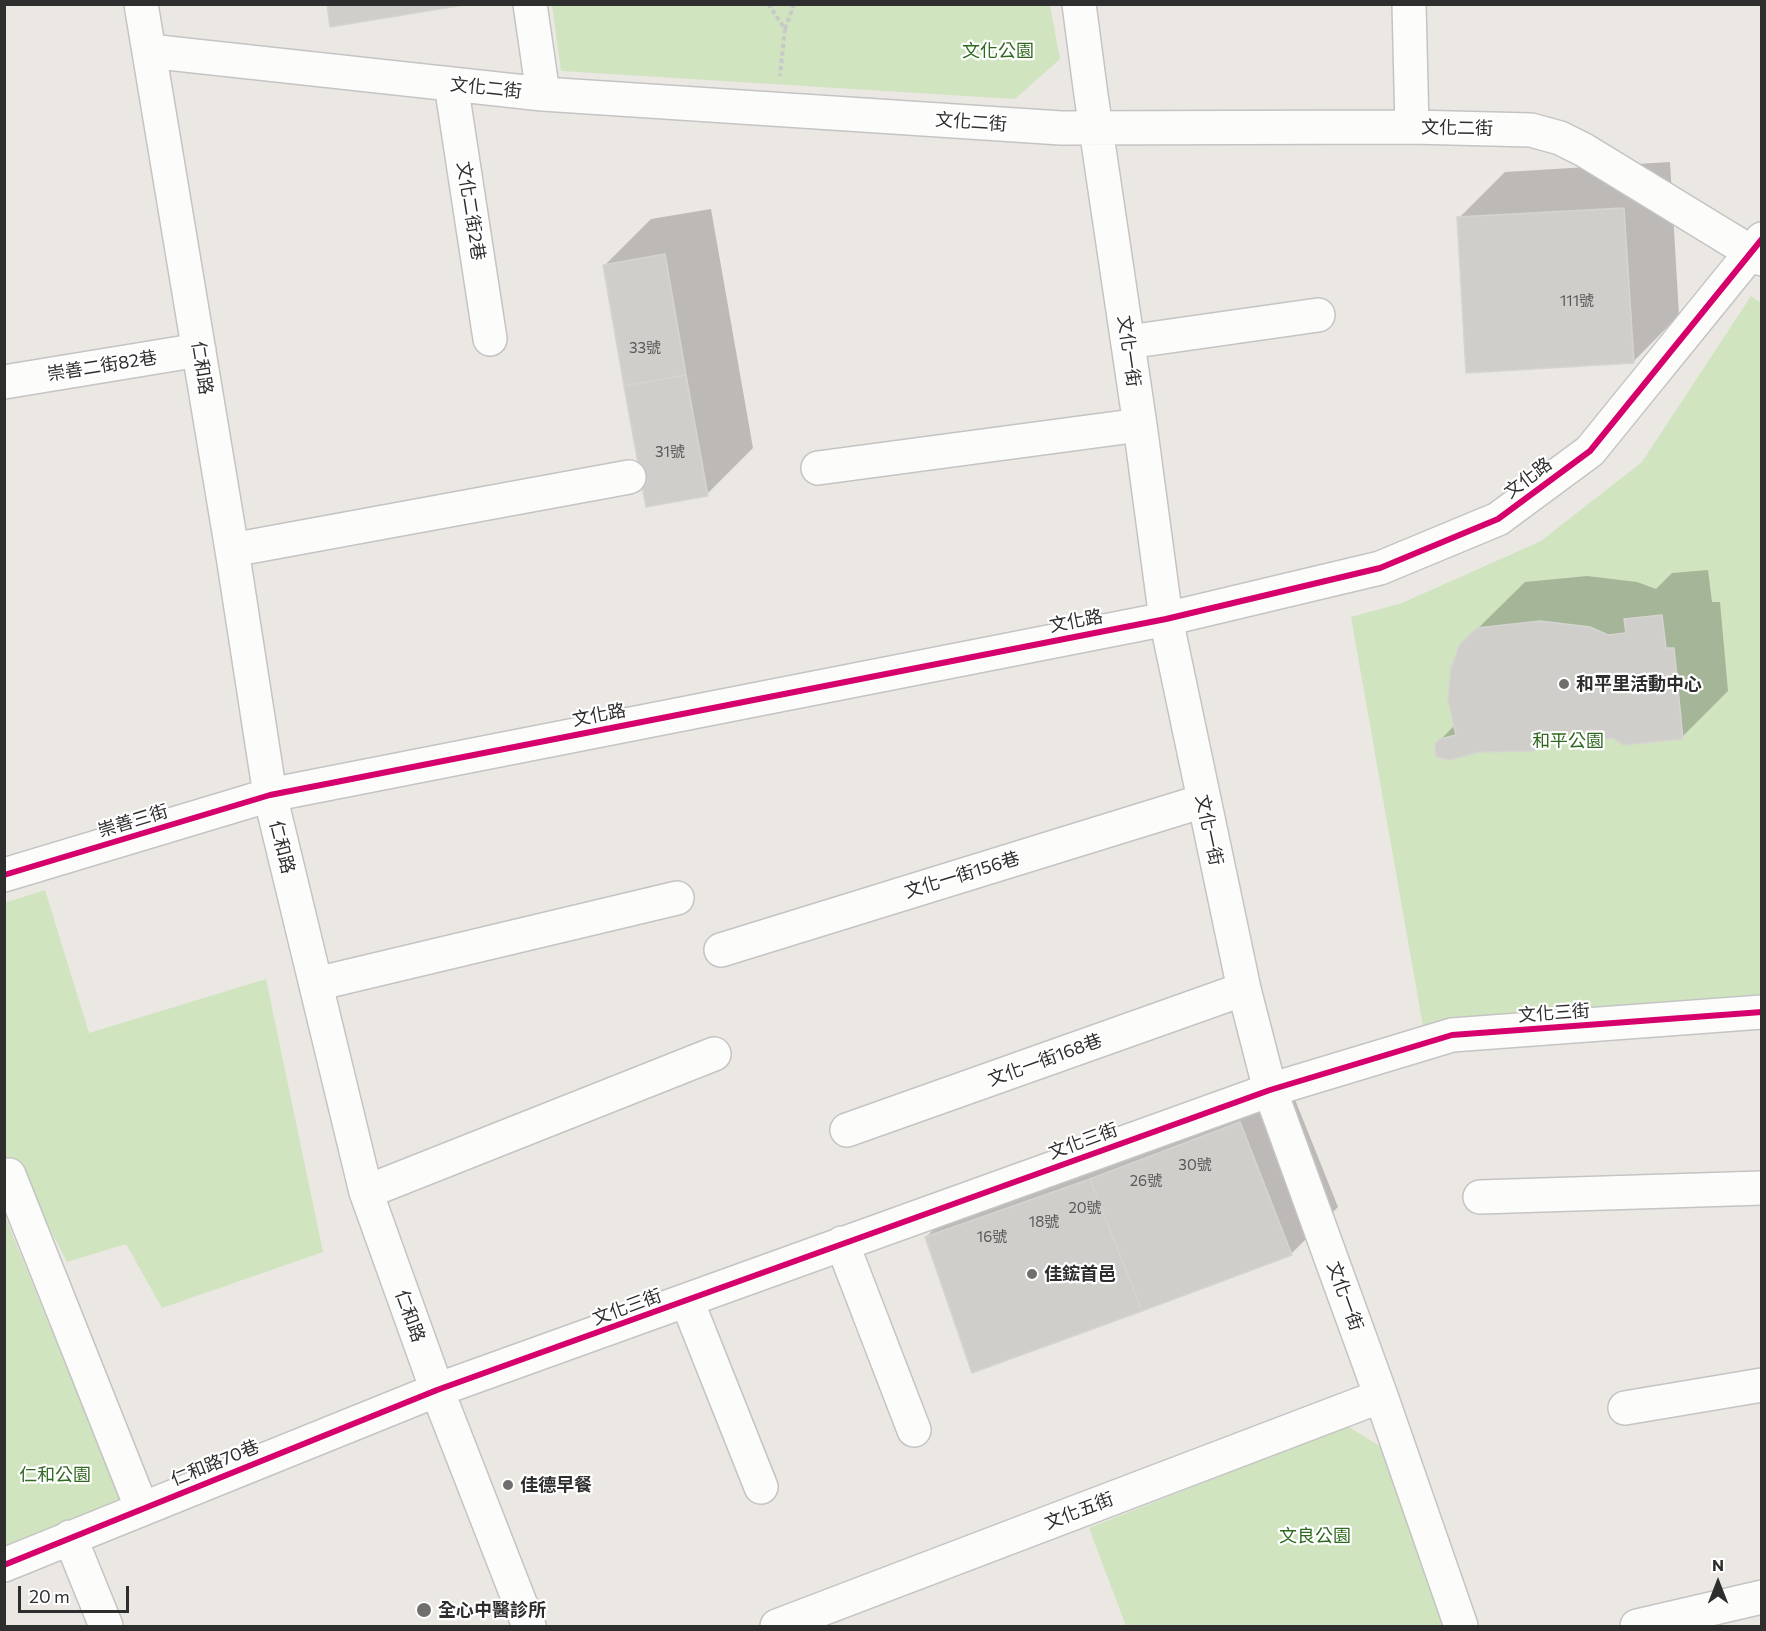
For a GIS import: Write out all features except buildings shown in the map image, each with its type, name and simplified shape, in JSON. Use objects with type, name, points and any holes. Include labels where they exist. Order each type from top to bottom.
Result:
[{"type":"street","name":"仁和路","points":[[141,4],[232,550],[270,795],[366,1192],[437,1390],[529,1626]]},
{"type":"street","points":[[530,4],[543,94]]},
{"type":"street","name":"文化一街","points":[[1079,4],[1166,619],[1244,989],[1270,1090],[1381,1396],[1461,1626]]},
{"type":"street","points":[[1409,4],[1412,127]]},
{"type":"street","name":"文化二街","points":[[149,51],[543,94],[1061,128],[1412,127],[1531,130],[1560,138],[1584,150],[1758,250]]},
{"type":"street","name":"文化二街2巷","points":[[451,84],[490,339]]},
{"type":"street","name":"文化路","points":[[270,795],[1166,619],[1380,568],[1498,519],[1590,451],[1758,250]]},
{"type":"street","points":[[1128,342],[1318,315]]},
{"type":"street","name":"崇善二街82巷","points":[[4,382],[199,350]]},
{"type":"street","points":[[818,468],[1140,425]]},
{"type":"street","points":[[232,550],[629,477]]},
{"type":"street","name":"崇善三街","points":[[4,875],[270,795]]},
{"type":"street","name":"文化一街156巷","points":[[722,950],[1203,801]]},
{"type":"street","points":[[316,984],[677,898]]},
{"type":"street","name":"文化一街168巷","points":[[847,1130],[1244,989]]},
{"type":"street","name":"文化三街","points":[[437,1390],[1270,1090],[1452,1035],[1761,1012]]},
{"type":"street","points":[[366,1192],[714,1054]]},
{"type":"street","points":[[4,1177],[9,1174],[142,1509]]},
{"type":"street","points":[[1480,1197],[1761,1188]]},
{"type":"street","points":[[842,1243],[914,1430]]},
{"type":"street","points":[[687,1301],[761,1487]]},
{"type":"street","points":[[1625,1408],[1761,1385]]},
{"type":"street","name":"仁和路70巷","points":[[4,1565],[437,1390]]},
{"type":"street","name":"文化五街","points":[[777,1626],[1381,1396]]},
{"type":"street","points":[[70,1537],[106,1626]]},
{"type":"street","points":[[1637,1626],[1761,1597]]},
{"type":"path","points":[[768,4],[785,28]]},
{"type":"path","points":[[780,77],[785,28],[794,4]]},
{"type":"green space","name":"文化公園","points":[[552,5],[1050,5],[1060,59],[1015,99],[561,71]]},
{"type":"green space","name":"和平公園","points":[[1751,296],[1761,303],[1761,995],[1424,1032],[1351,617],[1402,603],[1541,541],[1642,462]]},
{"type":"green space","points":[[45,890],[89,1033],[266,979],[323,1252],[162,1308],[126,1244],[67,1262],[13,1158],[5,1160],[4,903]]},
{"type":"green space","name":"仁和公園","points":[[4,1214],[122,1502],[4,1552]]},
{"type":"green space","name":"文良公園","points":[[1347,1426],[1383,1448],[1444,1626],[1126,1626],[1089,1528]]},
{"type":"cycle path","points":[[4,875],[270,795],[1166,619],[1380,568],[1498,519],[1590,451],[1762,239]]},
{"type":"cycle path","points":[[4,1565],[437,1390],[1270,1090],[1452,1035],[1762,1012]]},
{"type":"place","name":"和平里活動中心","points":[[1564,684]]},
{"type":"place","name":"佳鋐首邑","points":[[1032,1274]]},
{"type":"place","name":"佳德早餐","points":[[508,1485]]},
{"type":"place","name":"全心中醫診所","points":[[424,1610]]}]
